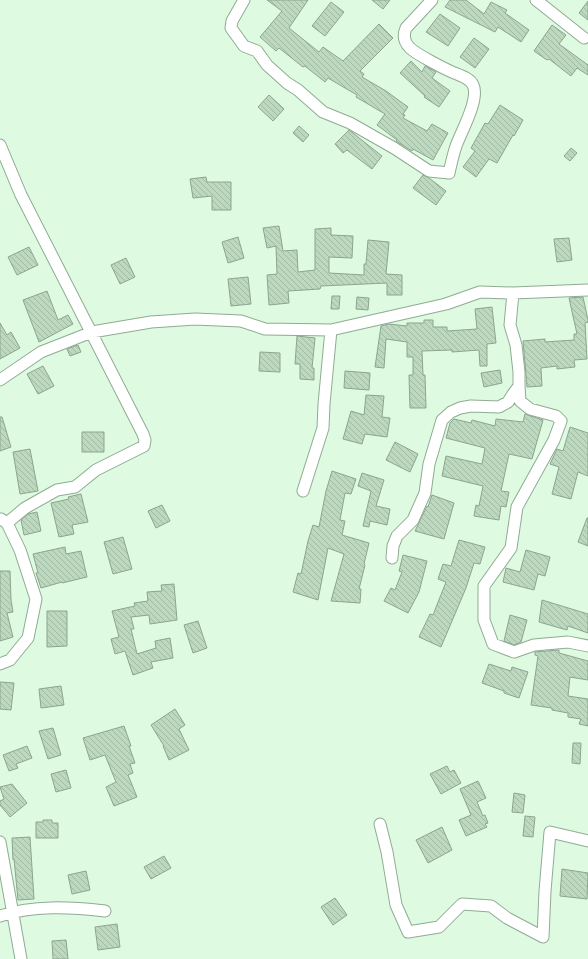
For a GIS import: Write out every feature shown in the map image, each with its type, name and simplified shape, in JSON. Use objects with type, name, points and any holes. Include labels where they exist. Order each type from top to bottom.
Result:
[{"type":"street","points":[[244,0],[232,21],[231,28],[244,46],[257,51],[267,65],[287,83],[298,90],[323,112],[350,123],[394,148],[429,171],[449,173],[455,148],[473,104],[474,93],[473,85],[468,79],[451,72],[410,48],[405,40],[404,33],[406,28],[432,0]]},
{"type":"street","points":[[536,0],[584,38]]},
{"type":"street","points":[[0,145],[21,195],[92,332],[145,440],[144,446],[96,470],[75,487],[57,490],[3,521],[20,550],[36,599],[28,638],[10,660],[0,664]]},
{"type":"street","points":[[0,380],[41,352],[92,332],[151,322],[195,319],[241,321],[265,329],[331,330],[446,304],[480,292],[513,293],[588,290]]},
{"type":"street","points":[[513,293],[510,325],[516,345],[520,401],[530,409],[556,416],[561,421],[554,440],[517,507],[511,548],[484,586],[484,620],[493,644],[514,652],[534,645],[568,642],[588,646]]},
{"type":"street","points":[[303,491],[323,428],[331,330]]},
{"type":"street","points":[[392,558],[393,546],[397,536],[413,520],[425,494],[428,464],[442,420],[451,412],[460,408],[471,406],[499,407],[508,402],[512,394],[519,386]]},
{"type":"street","points":[[380,824],[387,852],[396,905],[408,932],[439,927],[462,904],[491,906],[507,918],[543,937],[550,832],[588,841]]},
{"type":"street","points":[[0,842],[21,959]]},
{"type":"street","points":[[0,916],[12,912],[61,907],[105,911]]},
{"type":"building","points":[[267,0],[308,0],[289,28],[319,52],[323,47],[343,61],[379,24],[393,38],[360,71],[364,74],[362,77],[386,91],[408,107],[403,114],[405,115],[403,118],[427,131],[432,124],[448,133],[433,160],[413,149],[412,151],[396,141],[397,140],[377,125],[385,114],[328,78],[325,82],[279,48],[276,51],[260,37],[282,11]]},
{"type":"building","points":[[372,0],[390,0],[383,9]]},
{"type":"building","points":[[450,0],[466,0],[484,14],[491,2],[507,10],[505,13],[529,30],[521,42],[498,27],[495,32],[445,7]]},
{"type":"building","points":[[588,1],[588,20],[579,13]]},
{"type":"building","points":[[331,2],[344,12],[325,36],[312,26]]},
{"type":"building","points":[[440,14],[460,28],[448,46],[426,32]]},
{"type":"building","points":[[552,25],[566,35],[559,44],[588,65],[588,75],[577,68],[571,76],[549,59],[547,60],[534,51]]},
{"type":"building","points":[[474,38],[489,49],[475,68],[460,57]]},
{"type":"building","points":[[411,61],[422,72],[425,66],[436,72],[432,78],[450,91],[439,107],[424,97],[425,96],[400,73]]},
{"type":"building","points":[[269,95],[284,109],[273,121],[258,107]]},
{"type":"building","points":[[500,105],[523,120],[497,163],[489,159],[476,177],[463,167],[475,151],[471,148],[485,123],[488,124]]},
{"type":"building","points":[[299,126],[309,135],[303,142],[293,133]]},
{"type":"building","points":[[349,130],[382,156],[372,169],[347,150],[343,153],[335,144]]},
{"type":"building","points":[[571,148],[577,153],[570,161],[564,156]]},
{"type":"building","points":[[423,175],[446,191],[436,205],[413,188]]},
{"type":"building","points":[[206,177],[207,182],[231,182],[231,210],[212,210],[212,196],[193,198],[190,179]]},
{"type":"building","points":[[279,226],[283,251],[297,250],[298,272],[315,270],[315,229],[331,228],[331,235],[353,236],[352,258],[329,257],[329,273],[364,275],[364,264],[366,264],[368,240],[389,242],[386,274],[402,275],[402,295],[387,295],[387,283],[321,286],[320,289],[288,291],[289,303],[269,305],[267,275],[277,274],[276,246],[267,248],[263,228]]},
{"type":"building","points":[[238,237],[244,258],[228,263],[222,242]]},
{"type":"building","points":[[569,238],[572,260],[557,262],[554,239]]},
{"type":"building","points":[[29,247],[38,265],[17,275],[8,257]]},
{"type":"building","points":[[126,258],[135,277],[120,284],[111,265]]},
{"type":"building","points":[[248,277],[251,304],[231,306],[228,279]]},
{"type":"building","points":[[47,291],[58,320],[68,315],[73,324],[39,342],[23,300]]},
{"type":"building","points":[[332,296],[340,296],[339,309],[331,309]]},
{"type":"building","points":[[357,297],[369,298],[368,310],[356,309]]},
{"type":"building","points":[[583,297],[588,320],[588,322],[585,323],[587,359],[574,360],[575,367],[557,369],[557,366],[541,368],[542,386],[527,387],[523,341],[545,339],[545,342],[574,340],[574,334],[577,334],[569,298]]},
{"type":"building","points":[[492,307],[496,343],[487,344],[487,366],[480,366],[479,350],[452,352],[452,350],[422,351],[423,375],[425,375],[426,408],[410,408],[409,375],[413,375],[413,357],[407,357],[407,342],[386,339],[384,368],[375,367],[381,326],[389,324],[407,326],[407,323],[424,323],[424,320],[433,320],[433,327],[447,327],[447,331],[477,329],[475,309]]},
{"type":"building","points":[[0,323],[7,335],[11,332],[20,348],[0,359]]},
{"type":"building","points":[[297,336],[315,338],[312,368],[314,368],[314,380],[300,379],[300,364],[295,364]]},
{"type":"building","points":[[78,345],[81,352],[70,356],[67,349]]},
{"type":"building","points":[[260,352],[280,353],[280,372],[259,371]]},
{"type":"building","points":[[43,366],[54,386],[38,394],[27,374]]},
{"type":"building","points":[[500,370],[502,383],[484,387],[481,373]]},
{"type":"building","points":[[345,371],[370,373],[369,390],[344,388]]},
{"type":"building","points":[[366,395],[384,396],[382,417],[390,418],[387,437],[365,434],[362,444],[343,439],[351,411],[364,415]]},
{"type":"building","points":[[525,414],[543,420],[532,459],[509,454],[501,491],[509,492],[506,507],[501,506],[499,520],[474,516],[476,505],[479,506],[483,486],[442,476],[446,456],[482,464],[485,448],[446,438],[450,423],[454,419],[471,423],[472,420],[495,426],[496,419],[523,422]]},
{"type":"building","points":[[0,417],[2,417],[11,447],[0,451]]},
{"type":"building","points":[[570,427],[588,433],[588,476],[578,472],[571,499],[552,494],[559,467],[550,464],[557,449],[563,451]]},
{"type":"building","points":[[82,432],[104,432],[104,452],[82,452]]},
{"type":"building","points":[[395,442],[418,454],[410,472],[386,460]]},
{"type":"building","points":[[30,449],[38,491],[20,494],[13,452]]},
{"type":"building","points":[[332,471],[356,479],[351,494],[345,493],[340,520],[345,521],[342,535],[369,543],[359,589],[361,589],[360,603],[331,601],[344,554],[328,548],[318,600],[293,592],[298,573],[301,574],[313,525],[319,527],[326,491]]},
{"type":"building","points":[[362,473],[384,480],[376,506],[390,509],[387,525],[370,521],[369,527],[363,526],[371,491],[358,486]]},
{"type":"building","points":[[81,494],[88,522],[72,525],[74,534],[59,537],[51,503],[69,499],[68,497]]},
{"type":"building","points":[[432,495],[454,503],[444,539],[415,531],[427,506],[428,507]]},
{"type":"building","points":[[162,505],[170,521],[156,528],[148,511]]},
{"type":"building","points":[[37,512],[41,531],[24,535],[21,520],[28,514]]},
{"type":"building","points":[[588,518],[588,546],[578,542]]},
{"type":"building","points":[[123,537],[132,569],[113,574],[104,542]]},
{"type":"building","points":[[459,540],[485,547],[480,564],[474,563],[466,588],[441,647],[419,637],[430,614],[433,615],[446,582],[438,579],[443,564],[451,566]]},
{"type":"building","points":[[65,547],[66,554],[81,551],[87,577],[41,588],[36,573],[38,573],[33,554]]},
{"type":"building","points":[[526,550],[550,557],[545,576],[538,574],[534,590],[503,582],[506,568],[520,572]]},
{"type":"building","points":[[403,555],[427,561],[419,592],[408,613],[384,601],[391,588],[395,590],[402,572],[399,571]]},
{"type":"building","points":[[0,571],[10,571],[13,612],[7,613],[13,637],[0,641]]},
{"type":"building","points":[[174,584],[177,620],[150,624],[149,615],[131,617],[134,629],[131,629],[137,654],[156,648],[155,641],[170,638],[173,658],[151,662],[153,668],[133,675],[125,651],[115,654],[111,639],[119,637],[112,611],[135,606],[134,603],[148,601],[147,592],[162,591],[161,585]]},
{"type":"building","points":[[542,600],[588,614],[588,633],[568,626],[567,630],[539,622]]},
{"type":"building","points":[[47,611],[67,611],[67,646],[47,647]]},
{"type":"building","points":[[510,615],[527,620],[521,642],[514,645],[504,641]]},
{"type":"building","points":[[198,621],[207,648],[193,653],[184,625]]},
{"type":"building","points":[[559,650],[559,653],[588,661],[588,680],[570,677],[568,696],[588,699],[588,726],[579,724],[581,719],[568,717],[568,713],[552,710],[552,708],[531,705],[538,656],[535,655],[535,652]]},
{"type":"building","points":[[489,664],[511,671],[512,667],[528,672],[519,698],[482,683]]},
{"type":"building","points":[[0,682],[14,683],[11,710],[0,709]]},
{"type":"building","points":[[61,686],[64,705],[41,708],[39,689]]},
{"type":"building","points":[[175,709],[185,725],[179,729],[189,750],[169,760],[164,746],[151,725]]},
{"type":"building","points":[[124,726],[135,763],[130,764],[133,773],[128,775],[137,797],[114,806],[106,787],[116,782],[105,755],[90,760],[83,738]]},
{"type":"building","points":[[53,728],[61,755],[48,759],[39,731]]},
{"type":"building","points":[[573,743],[581,743],[580,764],[572,763]]},
{"type":"building","points":[[27,746],[32,758],[16,764],[18,768],[9,771],[3,755]]},
{"type":"building","points":[[447,766],[450,772],[454,770],[461,783],[441,794],[430,774]]},
{"type":"building","points":[[66,770],[71,788],[56,792],[51,774]]},
{"type":"building","points":[[478,781],[486,798],[477,802],[488,823],[485,824],[487,827],[466,836],[459,820],[471,815],[460,789]]},
{"type":"building","points":[[12,784],[27,803],[10,817],[0,805],[0,801],[4,799],[0,787]]},
{"type":"building","points":[[514,793],[525,795],[523,813],[512,812]]},
{"type":"building","points":[[525,816],[535,817],[533,837],[523,836]]},
{"type":"building","points":[[43,820],[52,820],[52,823],[58,823],[58,838],[36,838],[36,822],[43,822]]},
{"type":"building","points":[[442,827],[452,850],[428,863],[416,840]]},
{"type":"building","points":[[30,837],[34,899],[18,900],[12,838]]},
{"type":"building","points":[[164,856],[171,868],[151,879],[144,867]]},
{"type":"building","points":[[562,869],[588,873],[587,899],[560,896]]},
{"type":"building","points":[[86,871],[90,890],[72,894],[68,875]]},
{"type":"building","points":[[335,898],[347,915],[333,925],[321,907]]},
{"type":"building","points":[[117,924],[120,947],[98,950],[95,927]]},
{"type":"building","points":[[66,940],[68,959],[53,959],[52,941]]}]
